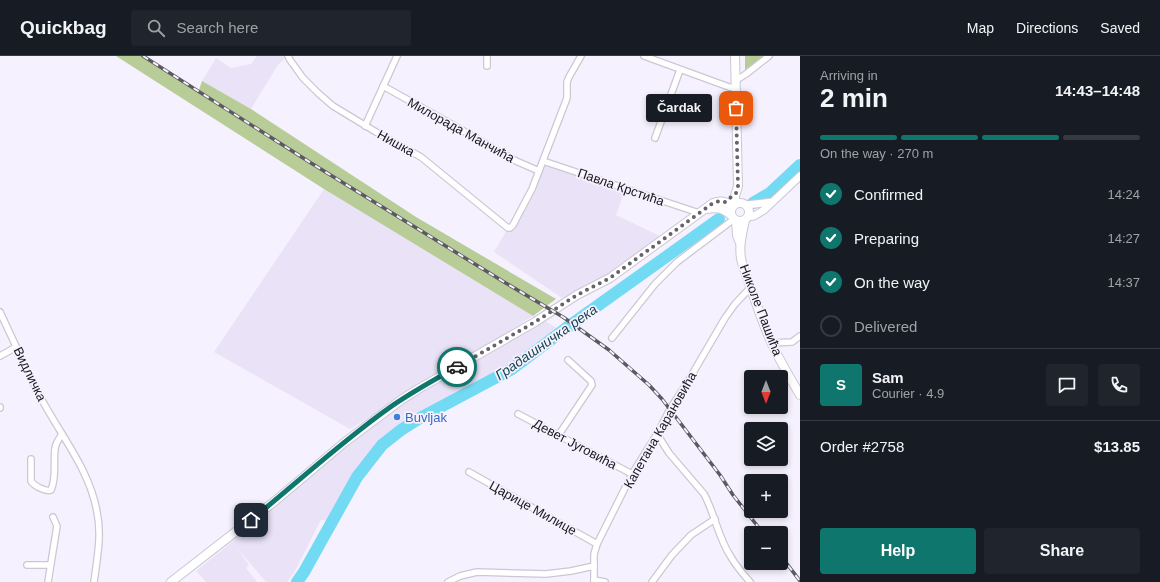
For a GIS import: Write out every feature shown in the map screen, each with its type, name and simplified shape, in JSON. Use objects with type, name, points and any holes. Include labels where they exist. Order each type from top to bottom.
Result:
[{"type":"main road","points":[[732,211],[737,189],[735,56]]},
{"type":"main road","points":[[171,582],[275,501],[345,442],[387,410],[420,388],[535,322],[577,295],[610,278],[702,211],[717,202],[732,211],[742,221],[746,219],[749,211],[740,191],[737,189]]},
{"type":"main road","points":[[732,211],[740,203],[745,205]]},
{"type":"main road","points":[[702,211],[712,208],[721,208],[732,211]]},
{"type":"main road","name":"Николе Пашића","points":[[732,211],[740,244],[741,257],[772,344],[800,395]]},
{"type":"main road","name":"Николе Пашића","points":[[740,244],[746,219]]},
{"type":"street","name":"Нишка","points":[[288,56],[303,78],[326,101],[365,126],[421,157],[508,228],[513,226],[532,190],[539,171]]},
{"type":"street","points":[[365,126],[397,56]]},
{"type":"street","points":[[487,56],[487,66]]},
{"type":"street","points":[[539,171],[567,98],[567,82],[581,56]]},
{"type":"street","points":[[644,56],[729,87],[735,84],[769,56]]},
{"type":"street","points":[[655,138],[680,70]]},
{"type":"street","name":"Милорада Манчића","points":[[383,86],[516,161],[539,171]]},
{"type":"street","name":"Павла Крстића","points":[[543,160],[702,211]]},
{"type":"street","points":[[746,219],[760,213],[800,176]]},
{"type":"street","points":[[745,205],[772,202]]},
{"type":"street","points":[[612,338],[655,284],[732,211]]},
{"type":"street","name":"Капетана Карановића","points":[[594,581],[594,554],[597,544],[632,474],[725,318],[735,304],[751,287]]},
{"type":"street","name":"Видличка","points":[[0,312],[42,400],[75,456],[91,489],[99,520],[99,537],[94,582]]},
{"type":"street","points":[[792,342],[800,336]]},
{"type":"street","points":[[772,344],[792,342],[800,343]]},
{"type":"street","points":[[0,356],[16,347]]},
{"type":"street","points":[[558,436],[592,385],[591,381],[568,360]]},
{"type":"street","name":"Девет Југовића","points":[[518,414],[632,474]]},
{"type":"street","points":[[31,460],[31,481],[33,484],[48,491],[52,490],[55,447],[62,434]]},
{"type":"street","points":[[657,434],[669,453],[704,494],[715,519],[720,536],[730,557],[750,582]]},
{"type":"street","name":"Царице Милице","points":[[469,472],[597,544]]},
{"type":"street","points":[[48,582],[57,526],[53,517]]},
{"type":"street","points":[[652,582],[672,555],[691,535],[715,519]]},
{"type":"street","points":[[27,565],[50,565]]},
{"type":"street","points":[[448,582],[460,576],[477,572],[546,574],[594,566]]},
{"type":"street","points":[[594,581],[605,582]]},
{"type":"shaded area","points":[[257,56],[283,56],[285,58],[278,65],[251,109],[202,81],[216,58],[231,68],[251,64]]},
{"type":"shaded area","points":[[545,164],[625,191],[616,215],[660,236],[614,275],[562,298],[494,252]]},
{"type":"shaded area","points":[[324,189],[533,316],[350,429],[214,352]]},
{"type":"shaded area","points":[[545,321],[557,328],[517,360],[495,374],[430,406],[392,430],[370,453],[346,489],[329,521],[321,520],[294,573],[287,582],[266,582],[238,549],[249,565],[246,568],[257,582],[206,582],[196,571],[232,542],[293,485],[363,429],[483,353]]},
{"type":"green space","points":[[116,56],[145,56],[199,90],[202,81],[251,109],[416,217],[556,299],[533,316],[324,189]]},
{"type":"green space","points":[[745,56],[767,56],[745,72]]},
{"type":"waterway","name":"Градашничка река","points":[[753,203],[770,193],[800,165]]},
{"type":"waterway","name":"Градашничка река","points":[[297,582],[357,477],[382,445],[401,430],[420,418],[512,369],[565,329],[719,219]]},
{"type":"railway","points":[[143,56],[311,163],[563,317],[609,350],[649,385],[662,399],[757,526]]},
{"type":"railway","points":[[788,565],[800,581]]},
{"type":"way so far","points":[[457,367],[535,322],[589,288],[602,283],[713,203],[720,201],[725,202],[736,193],[738,186],[736,108]]},
{"type":"place","name":"Čardak","points":[[736,108]]},
{"type":"place","name":"Buvljak","points":[[397,417]]},
{"type":"route","points":[[251,520],[345,442],[387,410],[420,388],[457,367]]}]
